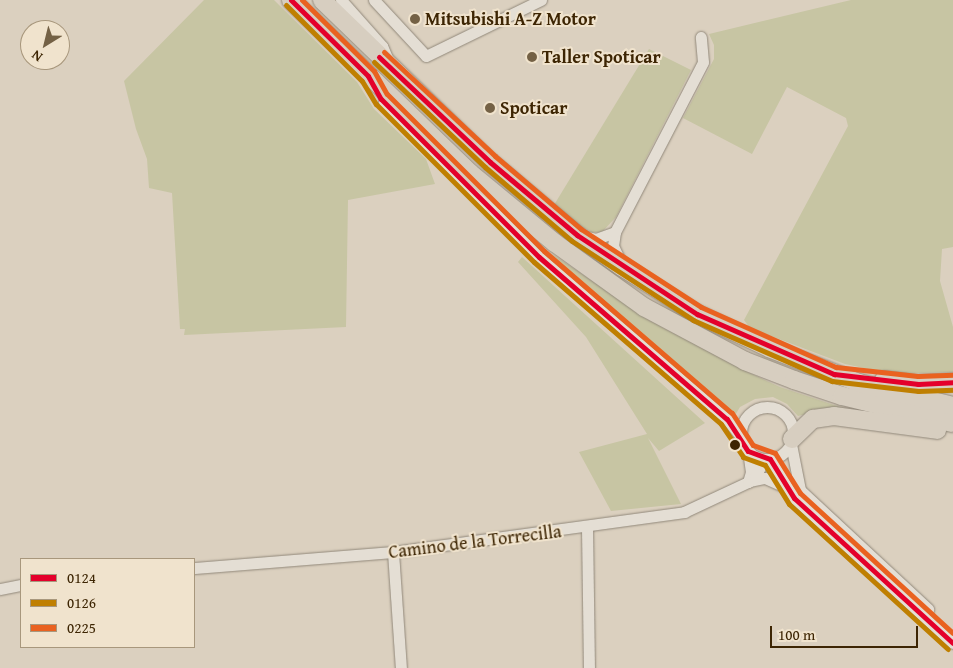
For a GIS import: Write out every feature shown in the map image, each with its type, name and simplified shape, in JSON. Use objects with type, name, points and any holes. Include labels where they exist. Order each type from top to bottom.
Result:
[{"type":"highway","points":[[291,0],[470,173],[555,243],[644,307],[745,361],[794,380],[842,396],[953,423]]},
{"type":"highway","points":[[322,0],[391,69],[490,162],[577,235],[622,267],[723,328],[834,374],[953,406]]},
{"type":"highway","points":[[834,374],[918,384],[953,382]]},
{"type":"highway","points":[[792,441],[813,419],[834,416],[953,432]]},
{"type":"street","points":[[374,0],[426,56],[541,0]]},
{"type":"street","points":[[344,1],[382,46],[391,69]]},
{"type":"street","points":[[622,267],[613,246],[615,232],[703,62],[701,37]]},
{"type":"street","points":[[368,76],[381,99],[539,257],[727,419],[741,437],[748,451],[751,472],[748,482]]},
{"type":"street","points":[[577,235],[596,239],[615,232]]},
{"type":"street","points":[[741,437],[742,426],[747,415],[768,407],[779,409],[788,417],[792,427],[792,441],[800,490],[953,633]]},
{"type":"street","points":[[767,459],[780,456],[792,441]]},
{"type":"street","points":[[748,451],[767,459],[785,487],[953,643]]},
{"type":"street","name":"Camino de la Torrecilla","points":[[195,568],[392,552],[587,527],[684,512],[748,482],[755,477],[767,459]]},
{"type":"street","name":"Camino de la Torrecilla","points":[[748,482],[765,478],[785,487]]},
{"type":"street","points":[[587,527],[589,668]]},
{"type":"street","points":[[392,552],[401,668]]},
{"type":"street","points":[[0,589],[20,585]]},
{"type":"shaded area","points":[[204,0],[274,0],[357,82],[374,109],[426,159],[435,184],[348,200],[346,327],[184,335],[185,329],[180,329],[172,193],[149,188],[147,159],[136,129],[124,81]]},
{"type":"shaded area","points":[[851,0],[953,0],[953,247],[942,249],[940,281],[953,327],[953,372],[891,374],[845,364],[750,328],[744,320],[848,126],[846,118],[787,87],[752,154],[683,118],[714,59],[714,45],[709,34]]},
{"type":"shaded area","points":[[649,49],[691,70],[616,217],[602,232],[591,232],[575,223],[554,205]]},
{"type":"shaded area","points":[[552,254],[660,326],[752,374],[780,387],[861,414],[818,411],[798,416],[787,404],[773,397],[755,399],[740,407],[734,417],[579,283]]},
{"type":"shaded area","points":[[522,257],[705,423],[659,451],[648,438],[681,504],[611,511],[579,452],[647,434],[586,337],[518,262]]},
{"type":"transit line","name":"0124","points":[[291,0],[368,76],[381,99],[539,257],[727,419],[748,451],[770,459],[794,498],[953,643]]},
{"type":"transit line","name":"0225","points":[[302,0],[374,71],[387,94],[544,251],[732,413],[753,445],[775,453],[800,493],[953,633]]},
{"type":"transit line","name":"0126","points":[[286,5],[362,81],[376,104],[534,262],[721,424],[743,457],[765,465],[789,504],[948,649]]},
{"type":"transit line","name":"0225","points":[[384,52],[495,156],[581,229],[701,307],[836,367],[918,376],[953,375]]},
{"type":"transit line","name":"0124","points":[[379,57],[490,162],[577,235],[697,314],[834,374],[918,384],[953,382]]},
{"type":"transit line","name":"0126","points":[[374,62],[485,167],[572,241],[693,320],[832,381],[918,391],[953,390]]},
{"type":"place","name":"Mitsubishi A-Z Motor","points":[[415,19]]},
{"type":"place","name":"Taller Spoticar","points":[[532,57]]},
{"type":"place","name":"Spoticar","points":[[490,108]]}]
